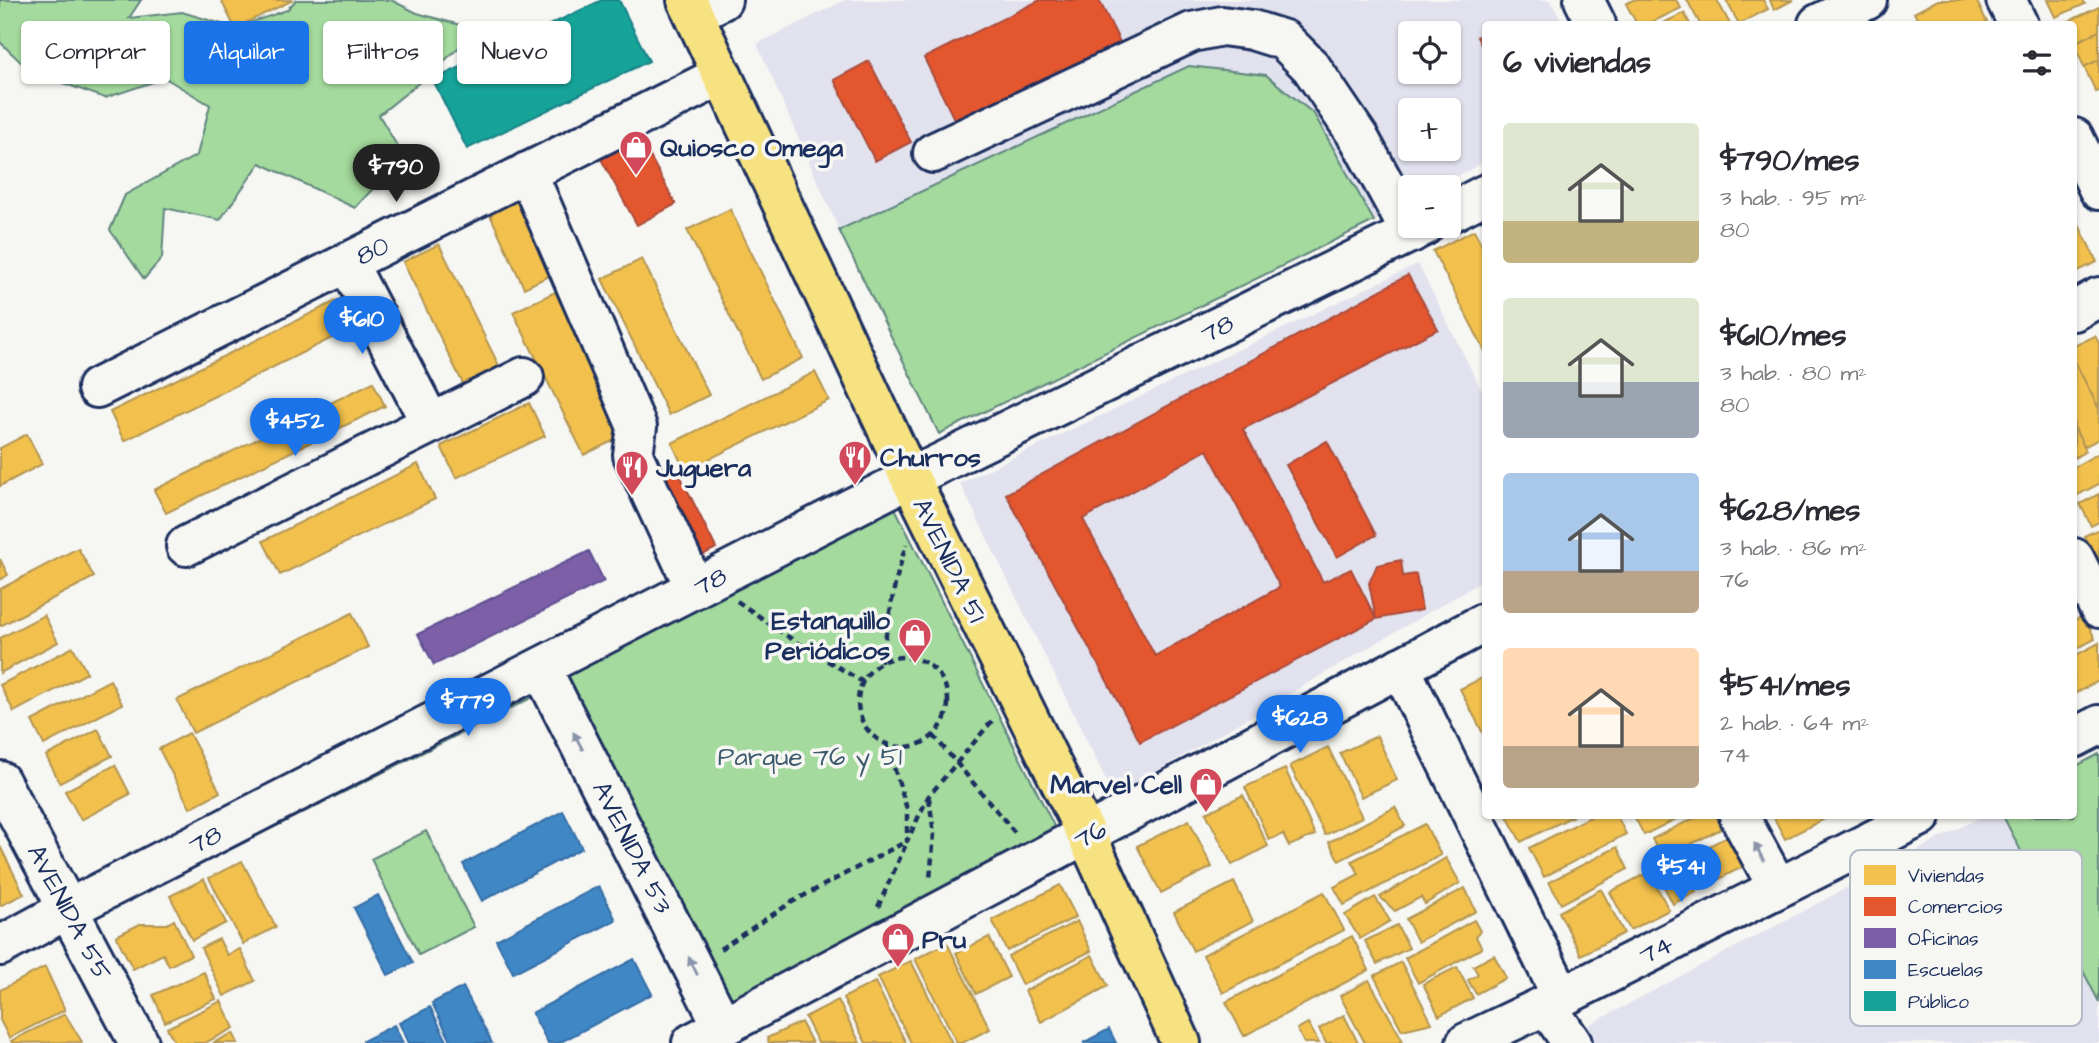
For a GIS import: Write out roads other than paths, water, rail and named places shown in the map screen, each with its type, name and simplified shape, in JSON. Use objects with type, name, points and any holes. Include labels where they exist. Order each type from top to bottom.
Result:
[{"type":"main road","name":"AVENIDA 51","points":[[701,5],[722,75],[910,478],[1087,836],[1181,1043]]},
{"type":"street","points":[[1584,0],[1594,21]]},
{"type":"street","points":[[1824,21],[1867,0]]},
{"type":"street","points":[[2006,0],[2016,21]]},
{"type":"street","points":[[933,153],[1192,32],[1222,26],[1252,30],[1284,40],[1311,67],[1398,198]]},
{"type":"street","name":"80","points":[[97,388],[722,75]]},
{"type":"street","points":[[2077,144],[2099,190]]},
{"type":"street","points":[[527,172],[637,427],[633,455],[695,588]]},
{"type":"street","points":[[1461,207],[1482,196]]},
{"type":"street","name":"78","points":[[0,946],[910,478],[1400,238]]},
{"type":"street","points":[[347,262],[430,422]]},
{"type":"street","points":[[2077,309],[2099,297]]},
{"type":"street","points":[[186,546],[524,377]]},
{"type":"street","points":[[2077,564],[2099,608]]},
{"type":"street","name":"76","points":[[708,1035],[1482,624]]},
{"type":"street","points":[[1400,667],[1572,1043]]},
{"type":"street","name":"AVENIDA 53","points":[[541,668],[708,1035]]},
{"type":"street","points":[[2077,736],[2099,725]]},
{"type":"street","name":"AVENIDA 55","points":[[0,781],[139,1043]]},
{"type":"street","points":[[1741,819],[1778,888]]},
{"type":"street","name":"74","points":[[1853,850],[1915,819]]},
{"type":"street","name":"74","points":[[1466,1043],[1850,852]]},
{"type":"place","name":"Quiosco Omega","points":[[636,177]]},
{"type":"place","name":"Churros","points":[[855,487]]},
{"type":"place","name":"Juguera","points":[[632,497]]},
{"type":"place","name":"Estanquillo Periódicos","points":[[915,665]]},
{"type":"place","name":"Marvel Cell","points":[[1206,814]]},
{"type":"place","name":"Pru","points":[[898,969]]},
{"type":"park label","name":"Parque 76 y 51","points":[[810,756]]}]
